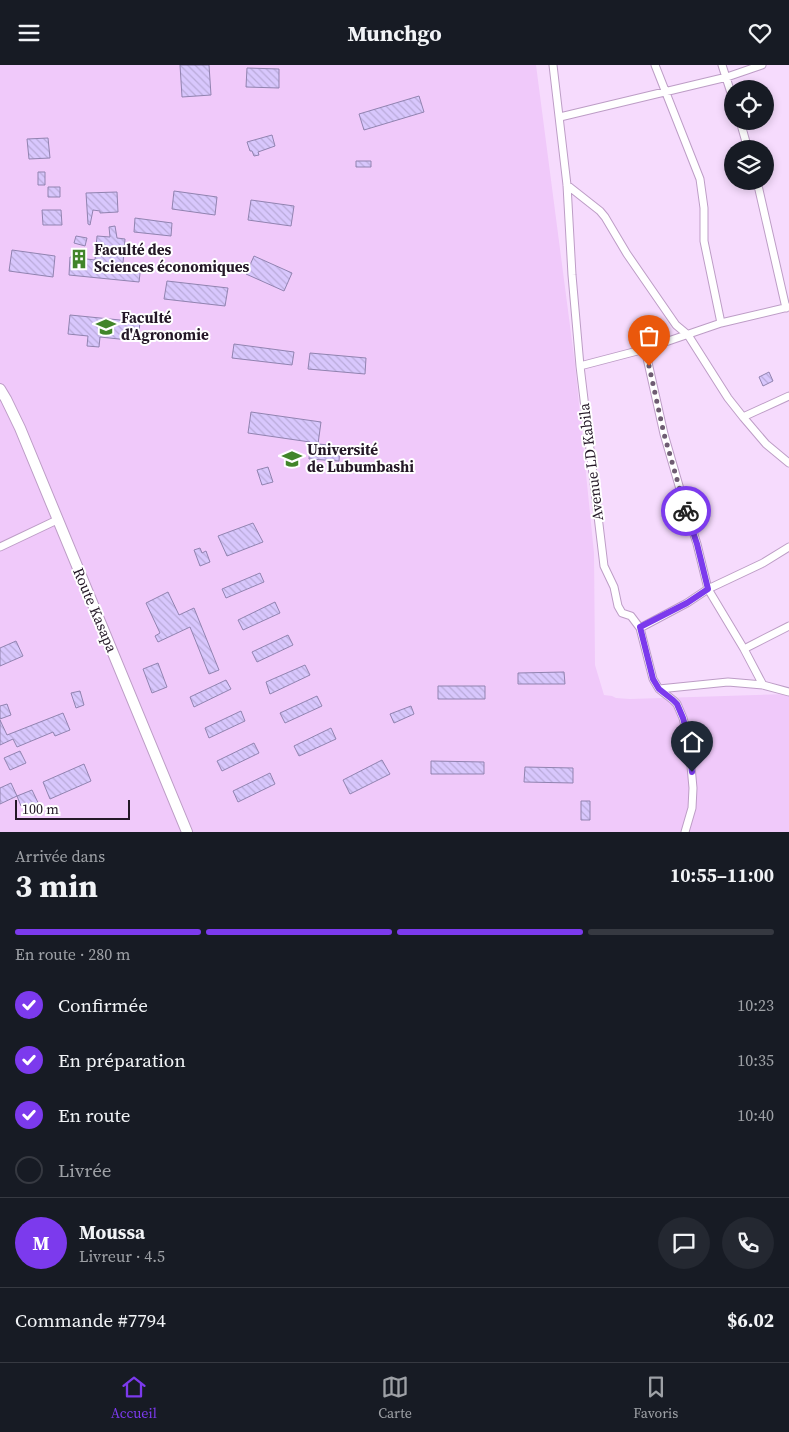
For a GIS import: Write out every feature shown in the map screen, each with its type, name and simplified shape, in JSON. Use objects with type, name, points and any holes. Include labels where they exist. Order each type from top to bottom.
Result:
[{"type":"main road","name":"Route Kasapa","points":[[0,389],[20,428],[187,832]]},
{"type":"street","name":"Avenue LD Kabila","points":[[553,65],[567,185],[580,366],[604,566],[614,587],[618,606],[622,613],[631,617],[640,627]]},
{"type":"street","points":[[655,65],[700,179],[704,208],[704,241],[721,323]]},
{"type":"street","points":[[722,65],[728,80]]},
{"type":"street","points":[[560,117],[727,77],[762,65]]},
{"type":"street","points":[[567,185],[605,217],[627,254],[676,325],[688,335],[714,377],[743,417],[766,444],[789,463]]},
{"type":"street","points":[[580,366],[645,349],[721,323],[787,307],[759,190]]},
{"type":"street","points":[[645,349],[664,434],[697,544],[708,589],[763,685]]},
{"type":"street","points":[[743,417],[789,396]]},
{"type":"street","points":[[0,547],[57,520]]},
{"type":"street","points":[[685,832],[692,808],[693,788],[687,733],[677,704],[659,689],[651,673],[640,627],[687,603],[708,589],[763,563],[789,547]]},
{"type":"street","points":[[744,649],[789,626]]},
{"type":"street","points":[[659,689],[728,683],[763,685],[789,692]]},
{"type":"shaded area","name":"Université de Lubumbashi","points":[[0,65],[536,65],[575,364],[594,553],[595,665],[604,695],[630,699],[789,694],[789,832],[0,832]]},
{"type":"building","points":[[180,65],[209,65],[211,95],[182,97]]},
{"type":"building","points":[[247,68],[279,69],[279,88],[246,87]]},
{"type":"building","points":[[419,96],[424,112],[364,130],[359,114]]},
{"type":"building","points":[[272,135],[275,146],[258,152],[259,155],[254,156],[247,142]]},
{"type":"building","points":[[48,138],[50,158],[29,159],[27,139]]},
{"type":"building","points":[[356,161],[371,161],[371,167],[356,167]]},
{"type":"building","points":[[38,172],[45,172],[45,185],[38,185]]},
{"type":"building","points":[[48,187],[60,187],[60,197],[48,197]]},
{"type":"building","points":[[174,191],[217,197],[215,215],[172,209]]},
{"type":"building","points":[[117,192],[118,212],[100,213],[100,211],[93,210],[90,225],[88,224],[86,193]]},
{"type":"building","points":[[251,200],[294,206],[291,226],[248,220]]},
{"type":"building","points":[[42,210],[61,210],[62,225],[43,225]]},
{"type":"building","points":[[135,218],[172,223],[171,236],[134,232]]},
{"type":"building","name":"Faculté des Sciences économiques","points":[[115,226],[117,238],[125,239],[123,263],[141,265],[139,282],[69,275],[70,257],[95,260],[97,236],[110,237],[109,227]]},
{"type":"building","points":[[76,236],[87,238],[85,246],[74,243]]},
{"type":"building","points":[[12,250],[55,256],[53,277],[9,271]]},
{"type":"building","points":[[254,256],[292,273],[284,291],[246,274]]},
{"type":"building","points":[[167,281],[228,288],[225,306],[164,299]]},
{"type":"building","points":[[70,315],[140,322],[138,341],[100,337],[99,347],[87,346],[88,336],[68,334]]},
{"type":"building","points":[[234,344],[294,352],[292,365],[232,358]]},
{"type":"building","points":[[310,353],[366,358],[365,374],[308,369]]},
{"type":"building","points":[[769,372],[773,381],[763,386],[759,377]]},
{"type":"building","points":[[251,412],[321,422],[318,444],[340,446],[339,461],[309,459],[310,442],[248,433]]},
{"type":"building","points":[[268,467],[273,482],[262,485],[257,470]]},
{"type":"building","points":[[253,523],[263,542],[227,556],[218,536]]},
{"type":"building","points":[[200,548],[202,553],[206,551],[210,562],[200,566],[194,550]]},
{"type":"building","points":[[260,573],[264,582],[226,598],[222,589]]},
{"type":"building","points":[[168,592],[179,615],[194,608],[219,670],[209,674],[190,627],[158,642],[155,636],[160,633],[146,603]]},
{"type":"building","points":[[275,602],[280,613],[243,630],[238,620]]},
{"type":"building","points":[[288,635],[293,645],[257,662],[252,652]]},
{"type":"building","points":[[16,641],[23,656],[0,666],[0,648]]},
{"type":"building","points":[[158,663],[167,687],[152,693],[143,669]]},
{"type":"building","points":[[305,665],[310,675],[270,694],[266,682]]},
{"type":"building","points":[[564,672],[565,684],[518,684],[518,673]]},
{"type":"building","points":[[226,680],[231,689],[194,707],[190,697]]},
{"type":"building","points":[[438,686],[485,686],[485,699],[438,699]]},
{"type":"building","points":[[80,691],[84,705],[76,708],[71,693]]},
{"type":"building","points":[[317,696],[322,706],[285,723],[280,713]]},
{"type":"building","points":[[7,704],[11,715],[0,719],[0,706]]},
{"type":"building","points":[[411,706],[414,714],[394,723],[390,714]]},
{"type":"building","points":[[241,711],[245,721],[209,738],[205,728]]},
{"type":"building","points":[[63,713],[70,730],[55,736],[53,732],[17,747],[13,739],[0,745],[0,720],[7,735]]},
{"type":"building","points":[[331,728],[336,739],[299,756],[294,746]]},
{"type":"building","points":[[254,743],[259,753],[222,771],[217,761]]},
{"type":"building","points":[[20,751],[26,763],[10,770],[4,758]]},
{"type":"building","points":[[382,760],[390,774],[350,794],[343,780]]},
{"type":"building","points":[[431,761],[484,762],[484,774],[431,774]]},
{"type":"building","points":[[84,764],[91,781],[50,799],[43,782]]},
{"type":"building","points":[[525,767],[573,768],[573,783],[524,782]]},
{"type":"building","points":[[270,773],[275,784],[238,802],[233,791]]},
{"type":"building","points":[[11,783],[17,796],[0,804],[0,788]]},
{"type":"building","points":[[32,790],[42,811],[34,815],[33,811],[28,814],[24,805],[21,806],[17,796]]},
{"type":"building","points":[[581,801],[590,801],[590,820],[581,820]]},
{"type":"way so far","points":[[649,366],[664,434],[686,511]]},
{"type":"place","name":"Faculté des Sciences économiques","points":[[79,259]]},
{"type":"place","name":"Faculté d'Agronomie","points":[[106,327]]},
{"type":"place","name":"Université de Lubumbashi","points":[[292,459]]},
{"type":"route","points":[[686,511],[697,544],[708,589],[687,603],[640,627],[653,679],[659,689],[677,704],[683,718],[692,772]]}]
